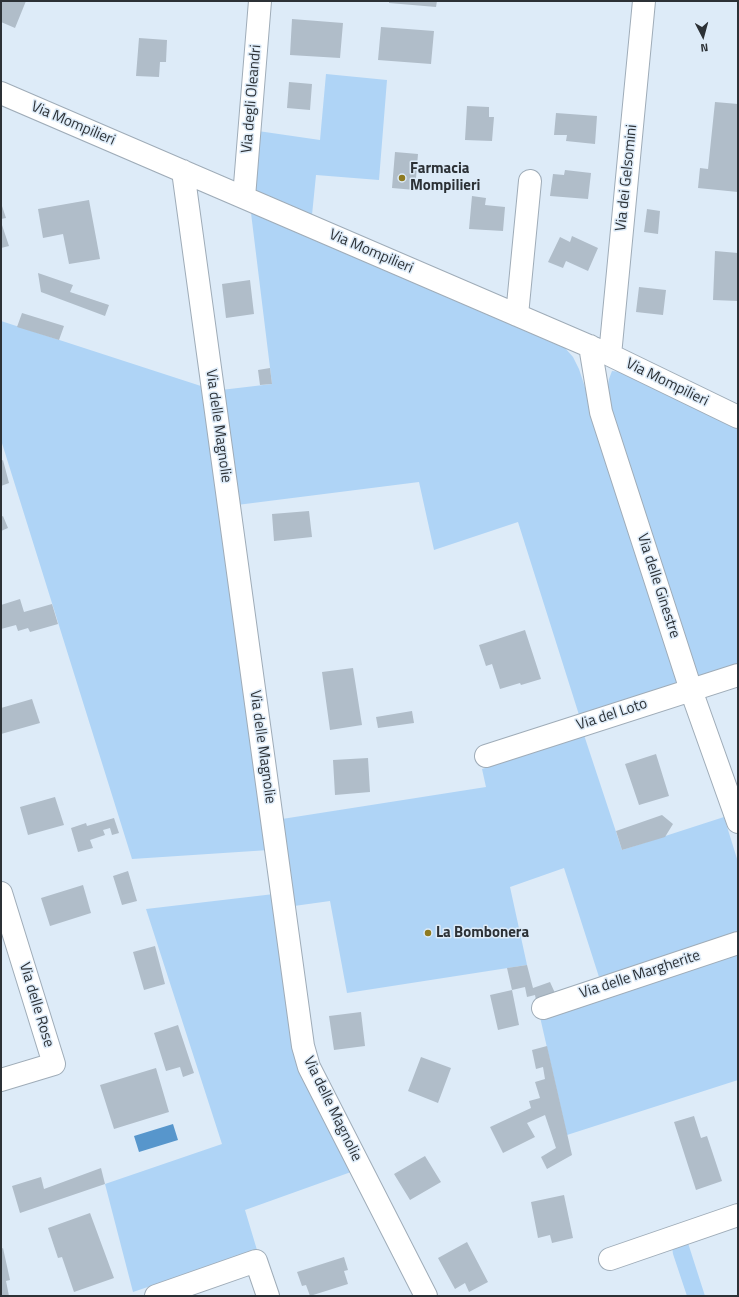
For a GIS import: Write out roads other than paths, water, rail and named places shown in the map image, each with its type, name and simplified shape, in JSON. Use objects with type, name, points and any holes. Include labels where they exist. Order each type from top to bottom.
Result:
[{"type":"street","name":"Via degli Oleandri","points":[[244,197],[260,1]]},
{"type":"street","name":"Via dei Gelsomini","points":[[610,355],[644,1]]},
{"type":"street","name":"Via Mompilieri","points":[[1,93],[590,346],[738,417]]},
{"type":"street","name":"Via delle Magnolie","points":[[183,171],[303,1046],[309,1068],[426,1296]]},
{"type":"street","points":[[517,315],[530,181]]},
{"type":"street","name":"Via delle Ginestre","points":[[590,346],[602,412],[692,690],[738,822]]},
{"type":"street","name":"Via del Loto","points":[[486,756],[738,675]]},
{"type":"street","name":"Via delle Rose","points":[[1,893],[54,1064],[1,1080]]},
{"type":"street","name":"Via delle Margherite","points":[[543,1008],[738,944]]},
{"type":"street","points":[[610,1259],[738,1215]]},
{"type":"street","points":[[156,1296],[256,1261],[268,1296]]},
{"type":"place","name":"Farmacia Mompilieri","points":[[402,178]]},
{"type":"place","name":"La Bombonera","points":[[428,933]]}]
